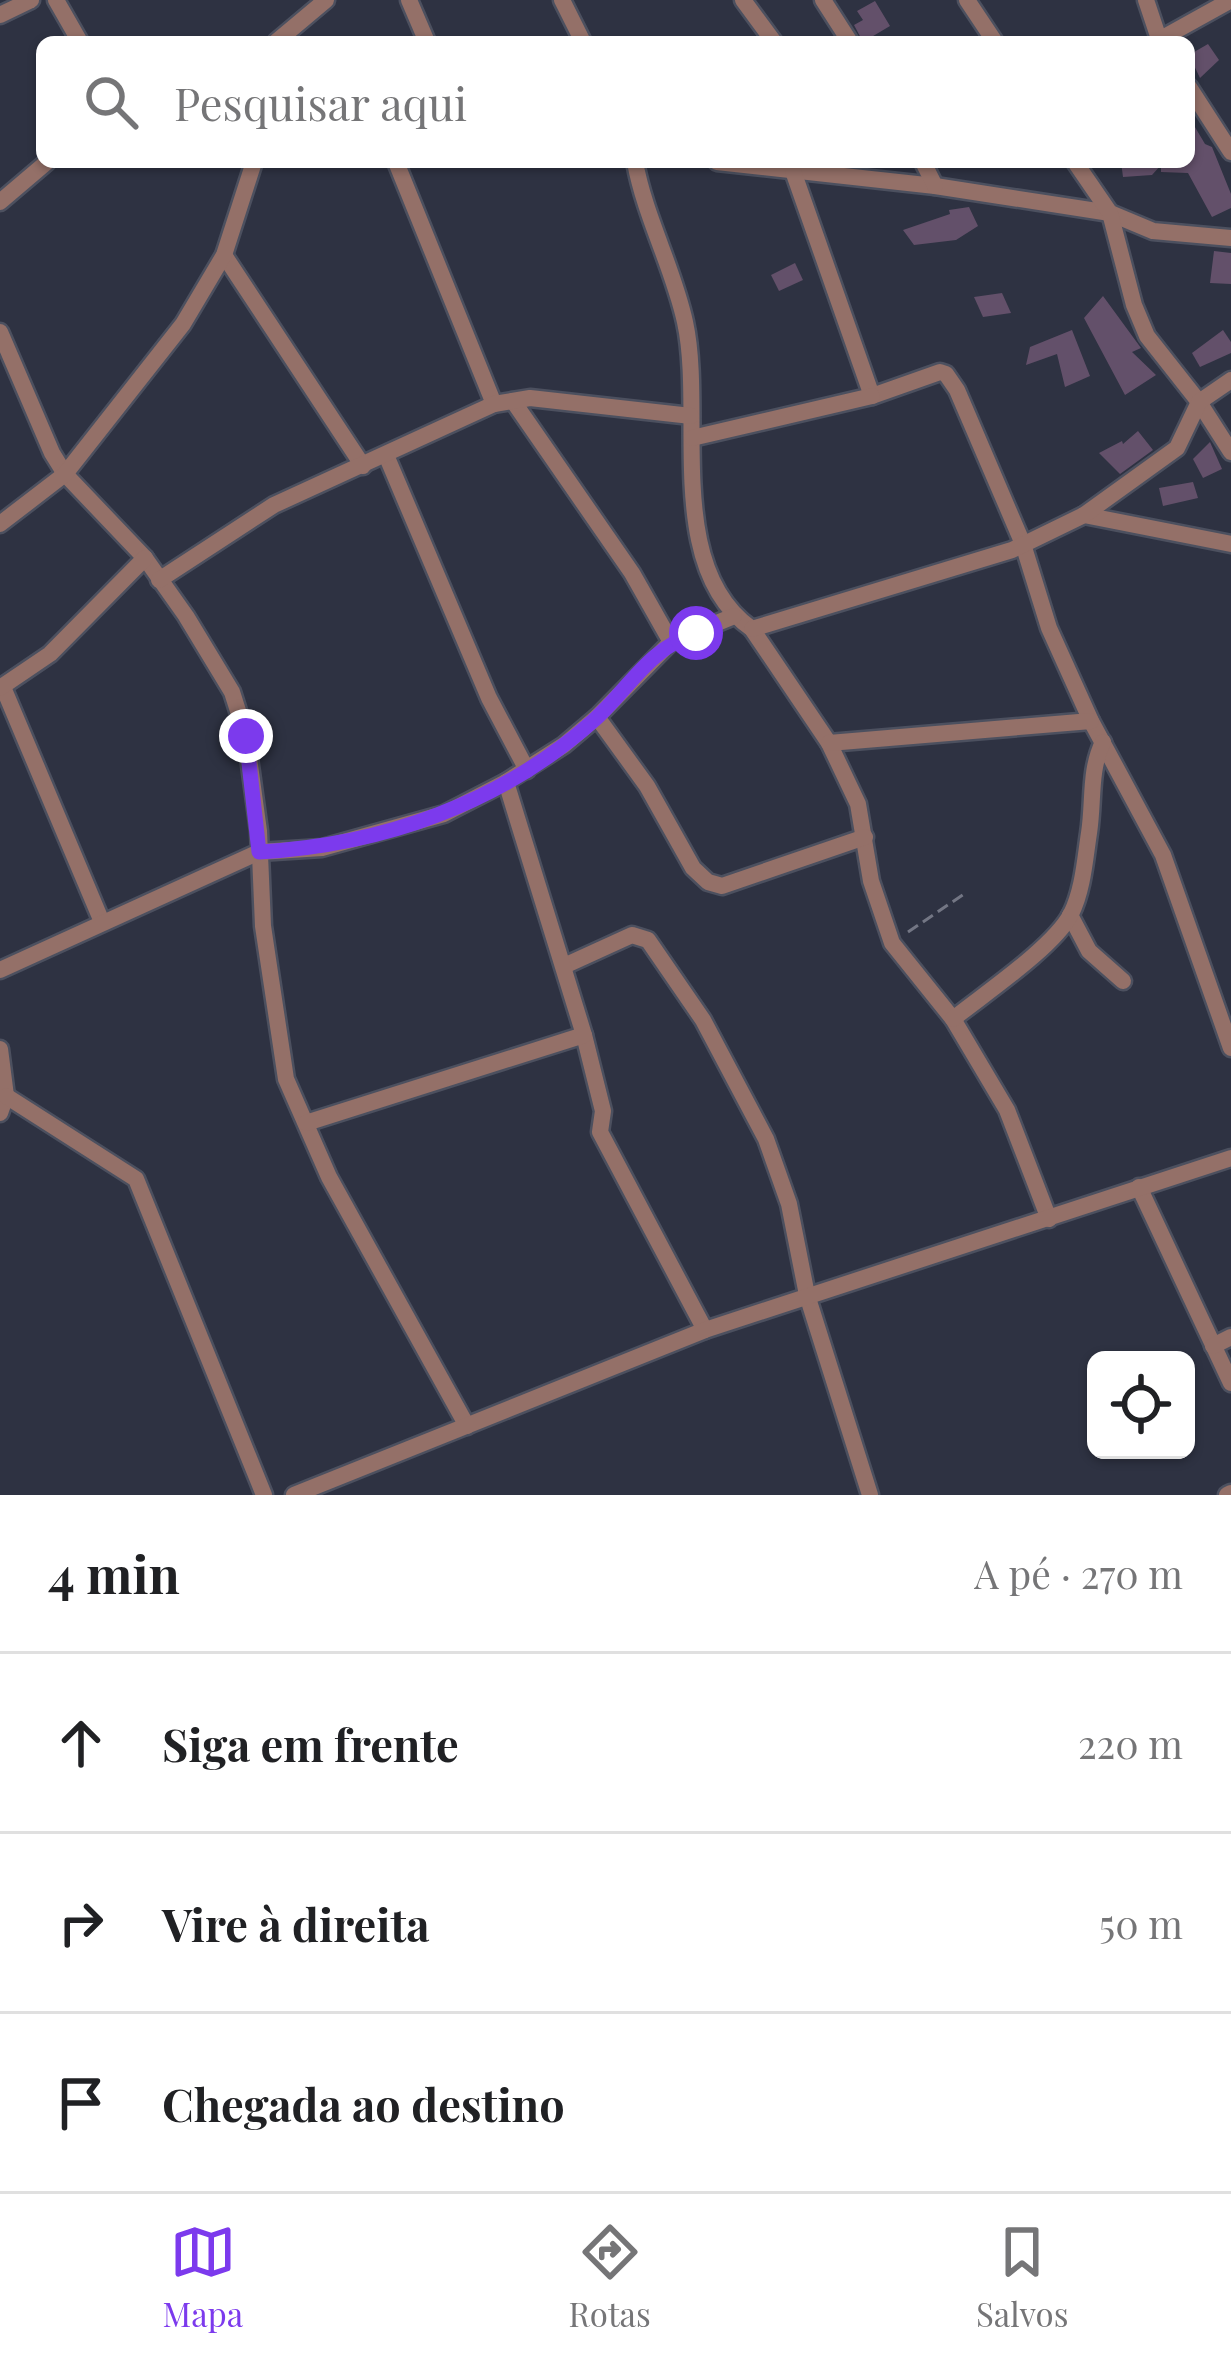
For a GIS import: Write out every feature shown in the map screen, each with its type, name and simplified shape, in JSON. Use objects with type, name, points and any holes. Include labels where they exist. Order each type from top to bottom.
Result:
[{"type":"street","points":[[0,15],[31,0]]},
{"type":"street","points":[[56,0],[77,36]]},
{"type":"street","points":[[283,36],[326,0]]},
{"type":"street","points":[[409,0],[425,36]]},
{"type":"street","points":[[562,0],[580,36]]},
{"type":"street","points":[[743,0],[770,36]]},
{"type":"street","points":[[824,0],[846,36]]},
{"type":"street","points":[[967,0],[991,36]]},
{"type":"street","points":[[1147,0],[1158,36]]},
{"type":"street","points":[[1169,36],[1231,0]]},
{"type":"street","points":[[1195,96],[1231,152]]},
{"type":"street","points":[[0,202],[39,168]]},
{"type":"street","points":[[0,524],[65,474],[183,324],[224,255],[252,168]]},
{"type":"street","points":[[398,168],[494,404]]},
{"type":"street","points":[[635,168],[643,204],[685,322],[698,538],[712,576],[734,616],[752,629],[829,743],[858,804],[871,881],[892,943],[953,1019],[1007,1110],[1049,1219]]},
{"type":"street","points":[[768,168],[846,170],[1110,213],[1153,231],[1231,238]]},
{"type":"street","points":[[926,168],[935,186]]},
{"type":"street","points":[[1080,168],[1110,213],[1139,320],[1231,452]]},
{"type":"street","points":[[793,171],[872,396]]},
{"type":"street","points":[[224,255],[363,466]]},
{"type":"street","points":[[2,340],[65,474],[145,558],[187,616],[232,692],[246,736],[273,1005],[286,1079],[329,1177],[467,1426]]},
{"type":"street","points":[[692,437],[946,374],[1023,544],[1049,628],[1091,721],[1163,854],[1231,1048]]},
{"type":"street","points":[[752,629],[1023,544],[1084,515],[1177,448],[1199,402],[1231,380]]},
{"type":"street","points":[[159,580],[274,505],[494,404],[530,398],[692,416]]},
{"type":"street","points":[[513,401],[632,573],[670,642]]},
{"type":"street","points":[[386,455],[489,698],[527,770]]},
{"type":"street","points":[[1084,515],[1231,544]]},
{"type":"street","points":[[102,922],[1,688],[50,654],[145,558]]},
{"type":"street","points":[[0,970],[259,852],[322,848],[444,814],[527,770],[597,717],[670,642],[734,616]]},
{"type":"street","points":[[597,717],[647,786],[693,868],[708,882],[722,886],[865,837]]},
{"type":"street","points":[[829,743],[1091,721]]},
{"type":"street","points":[[953,1019],[1050,939],[1070,915],[1082,879],[1093,811],[1093,768],[1102,742]]},
{"type":"street","points":[[506,782],[584,1035],[604,1111],[600,1132],[705,1330]]},
{"type":"street","points":[[1070,915],[1089,951],[1124,981]]},
{"type":"street","points":[[564,966],[632,935],[648,940],[703,1020],[766,1138],[789,1204],[806,1295],[870,1495]]},
{"type":"street","points":[[306,1123],[584,1035]]},
{"type":"street","points":[[0,1049],[3,1105],[136,1179],[264,1495]]},
{"type":"street","points":[[303,1494],[705,1330],[1231,1158]]},
{"type":"street","points":[[1139,1187],[1231,1383]]},
{"type":"street","points":[[1213,1346],[1231,1337]]},
{"type":"path","points":[[892,943],[967,892]]},
{"type":"building","points":[[875,1],[890,26],[873,36],[860,36],[854,25],[863,20],[857,11]]},
{"type":"building","points":[[1208,44],[1219,60],[1200,78],[1195,68],[1195,52]]},
{"type":"building","points":[[1195,127],[1212,147],[1231,194],[1231,208],[1212,217],[1188,173],[1161,172],[1161,168],[1195,168]]},
{"type":"building","points":[[1122,168],[1158,168],[1152,175],[1123,177]]},
{"type":"building","points":[[969,207],[978,226],[956,240],[914,245],[903,230],[950,214],[949,210]]},
{"type":"building","points":[[1214,251],[1231,253],[1231,284],[1210,283]]},
{"type":"building","points":[[795,263],[803,280],[779,291],[771,275]]},
{"type":"building","points":[[1002,293],[1011,313],[983,317],[974,297]]},
{"type":"building","points":[[1103,296],[1141,348],[1132,352],[1156,375],[1125,395],[1084,318]]},
{"type":"building","points":[[1072,330],[1090,376],[1065,387],[1057,354],[1026,365],[1030,347]]},
{"type":"building","points":[[1223,330],[1231,342],[1231,353],[1200,367],[1192,353]]},
{"type":"building","points":[[1138,431],[1153,450],[1120,474],[1099,453],[1123,444]]},
{"type":"building","points":[[1210,442],[1222,469],[1203,478],[1193,459]]},
{"type":"building","points":[[1193,482],[1198,498],[1163,506],[1159,488]]},
{"type":"route","points":[[246,736],[259,852],[322,848],[444,814],[506,782],[564,745],[597,717],[670,642],[696,633]]}]
